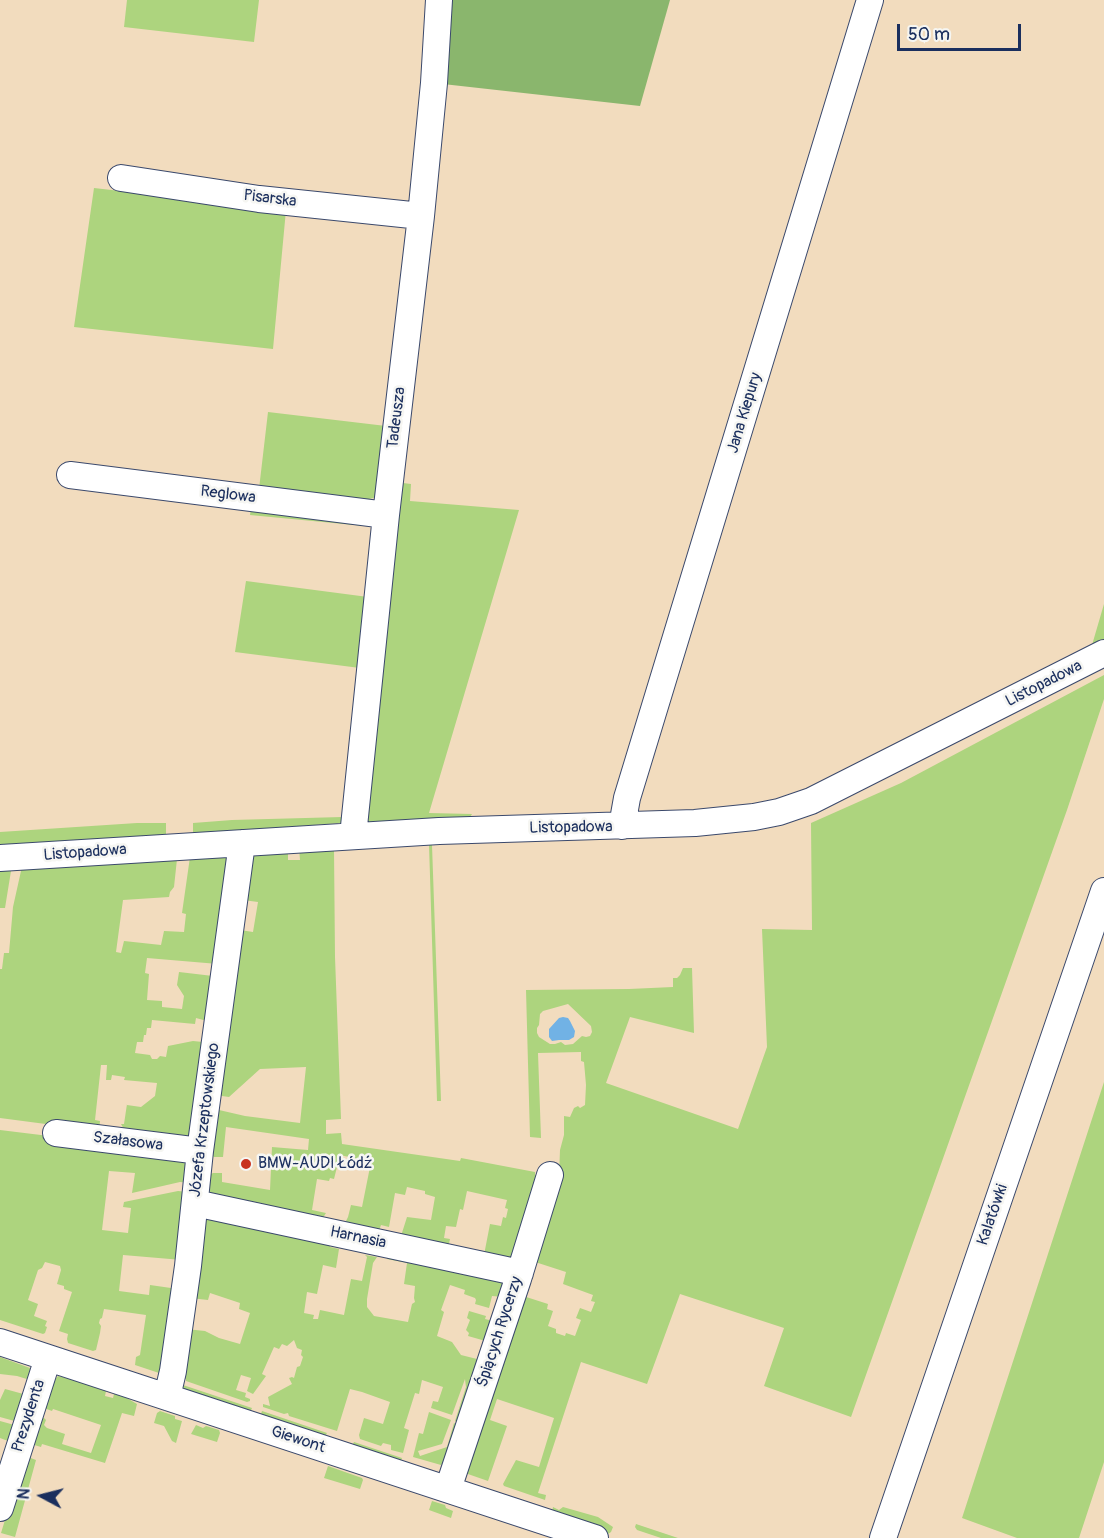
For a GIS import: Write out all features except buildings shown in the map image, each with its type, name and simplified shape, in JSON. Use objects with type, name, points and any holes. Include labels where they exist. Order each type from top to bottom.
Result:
[{"type":"street","name":"Tadeusza","points":[[353,836],[386,515],[421,216],[440,0]]},
{"type":"street","name":"Jana Kiepury","points":[[622,826],[627,798],[870,0]]},
{"type":"street","name":"Pisarska","points":[[121,178],[260,199],[421,216]]},
{"type":"street","name":"Reglowa","points":[[70,475],[386,515]]},
{"type":"street","name":"Listopadowa","points":[[0,858],[439,831],[622,826],[754,817],[811,801],[1104,653]]},
{"type":"street","name":"Józefa Krzeptowskiego","points":[[167,1397],[173,1371],[242,843]]},
{"type":"street","name":"Kalatówki","points":[[883,1538],[1104,891]]},
{"type":"street","name":"Szałasowa","points":[[56,1133],[200,1151]]},
{"type":"street","name":"Śpiących Rycerzy","points":[[448,1489],[550,1175]]},
{"type":"street","name":"Harnasia","points":[[195,1203],[520,1273]]},
{"type":"street","name":"Giewont","points":[[0,1342],[595,1538]]},
{"type":"street","name":"Prezydenta","points":[[0,1508],[48,1358]]},
{"type":"green space","points":[[127,0],[259,0],[254,42],[124,27]]},
{"type":"green space","points":[[439,0],[670,0],[640,106],[434,83]]},
{"type":"green space","points":[[94,188],[286,210],[273,349],[74,327]]},
{"type":"green space","points":[[268,412],[386,426],[377,497],[361,501],[259,489]]},
{"type":"green space","points":[[403,483],[411,484],[410,501],[519,510],[429,813],[472,814],[469,819],[367,822],[396,493]]},
{"type":"green space","points":[[252,501],[357,514],[375,527],[250,515]]},
{"type":"green space","points":[[246,581],[368,597],[360,668],[235,652]]},
{"type":"green space","points":[[1104,604],[1104,639],[1092,645]]},
{"type":"green space","points":[[1104,675],[1104,699],[1067,810],[851,1417],[764,1386],[784,1328],[680,1294],[647,1384],[581,1362],[538,1493],[546,1495],[545,1500],[503,1484],[516,1460],[539,1467],[554,1418],[497,1399],[490,1420],[507,1426],[488,1481],[465,1473],[520,1295],[548,1304],[547,1309],[553,1311],[548,1326],[556,1329],[556,1333],[565,1336],[566,1333],[575,1336],[581,1320],[576,1318],[580,1308],[591,1312],[595,1302],[591,1301],[593,1295],[563,1284],[566,1272],[532,1261],[559,1177],[564,1116],[570,1117],[574,1108],[585,1105],[586,1085],[581,1052],[538,1053],[541,1138],[530,1137],[526,990],[673,987],[673,978],[680,975],[683,968],[692,968],[694,1033],[630,1017],[606,1083],[738,1129],[767,1047],[762,929],[812,930],[811,823],[901,783]],"holes":[[[568,1004],[591,1026],[590,1036],[582,1036],[573,1044],[565,1045],[561,1042],[550,1044],[537,1033],[540,1014],[543,1011]]]},
{"type":"green space","points":[[346,816],[341,823],[193,834],[193,823]]},
{"type":"green space","points":[[166,823],[166,835],[0,846],[0,832]]},
{"type":"green space","points":[[431,841],[441,1101],[437,1101],[429,844]]},
{"type":"green space","points":[[288,846],[288,860],[300,860],[299,847],[334,849],[341,1119],[326,1120],[326,1134],[341,1133],[342,1144],[460,1161],[461,1158],[535,1172],[535,1175],[544,1177],[511,1259],[484,1255],[490,1224],[501,1226],[503,1217],[506,1218],[507,1200],[467,1191],[456,1227],[446,1226],[444,1238],[450,1239],[448,1248],[401,1236],[407,1217],[431,1220],[435,1197],[425,1194],[425,1191],[407,1187],[405,1195],[395,1193],[389,1227],[381,1225],[378,1234],[341,1231],[351,1205],[362,1207],[371,1162],[340,1155],[334,1179],[330,1178],[329,1181],[317,1179],[312,1210],[326,1213],[319,1224],[205,1195],[206,1177],[213,1173],[222,1173],[222,1182],[270,1190],[272,1147],[308,1150],[309,1139],[226,1127],[223,1157],[214,1157],[208,1151],[213,1113],[219,1110],[245,1116],[300,1123],[306,1067],[260,1069],[229,1097],[216,1092],[240,930],[253,932],[258,902],[243,900],[247,856]]},
{"type":"green space","points":[[222,855],[227,859],[218,964],[147,958],[145,973],[149,974],[147,1000],[162,1001],[162,1007],[182,1009],[184,996],[177,985],[179,972],[213,976],[207,1021],[196,1018],[195,1024],[152,1020],[151,1028],[147,1028],[143,1042],[137,1042],[135,1053],[150,1055],[152,1059],[157,1059],[160,1056],[166,1057],[168,1046],[193,1041],[203,1042],[194,1143],[126,1133],[121,1124],[124,1124],[127,1104],[141,1107],[155,1096],[157,1083],[124,1080],[125,1077],[112,1075],[111,1080],[106,1080],[107,1065],[101,1065],[95,1120],[100,1121],[99,1131],[0,1118],[0,969],[2,969],[4,953],[9,953],[13,907],[23,862],[177,859],[174,887],[169,897],[123,900],[116,952],[121,953],[124,941],[161,945],[164,931],[184,932],[186,914],[182,913],[190,857]]},
{"type":"green space","points":[[9,865],[11,871],[5,908],[0,908],[0,866]]},
{"type":"green space","points":[[1104,1082],[1104,1462],[1079,1538],[1017,1538],[962,1518]]},
{"type":"green space","points":[[0,1130],[185,1151],[191,1183],[180,1182],[132,1193],[135,1173],[109,1171],[102,1230],[128,1233],[131,1208],[123,1207],[124,1202],[178,1191],[189,1192],[182,1260],[123,1255],[119,1291],[149,1295],[150,1285],[178,1289],[159,1373],[135,1365],[136,1357],[140,1355],[146,1315],[104,1309],[99,1323],[101,1326],[96,1350],[68,1343],[68,1334],[59,1331],[72,1292],[57,1284],[60,1266],[45,1262],[38,1270],[28,1300],[38,1304],[34,1316],[47,1321],[45,1333],[0,1320]]},
{"type":"green space","points":[[206,1210],[332,1238],[330,1247],[339,1249],[336,1268],[323,1265],[317,1294],[307,1292],[304,1313],[314,1315],[313,1319],[318,1319],[320,1310],[344,1315],[351,1279],[362,1281],[367,1257],[365,1255],[377,1257],[373,1263],[367,1307],[374,1316],[408,1322],[412,1304],[415,1302],[415,1286],[404,1284],[407,1263],[387,1259],[389,1249],[492,1269],[505,1284],[504,1297],[492,1296],[489,1308],[475,1304],[475,1298],[464,1294],[465,1290],[450,1285],[441,1310],[444,1312],[437,1336],[452,1342],[461,1355],[485,1361],[441,1465],[413,1457],[419,1433],[423,1434],[429,1412],[451,1420],[442,1444],[418,1451],[420,1456],[447,1447],[454,1423],[457,1422],[455,1421],[466,1387],[465,1379],[452,1415],[431,1408],[433,1401],[438,1402],[443,1387],[422,1380],[419,1394],[415,1393],[404,1428],[409,1430],[403,1453],[391,1450],[391,1445],[383,1443],[381,1446],[360,1439],[364,1418],[383,1424],[390,1402],[362,1392],[350,1389],[337,1431],[289,1416],[288,1413],[284,1414],[263,1407],[263,1404],[270,1406],[268,1397],[292,1384],[289,1378],[294,1378],[303,1357],[302,1350],[297,1348],[294,1340],[287,1346],[282,1344],[279,1349],[274,1347],[262,1374],[266,1376],[253,1394],[247,1391],[251,1378],[241,1375],[236,1390],[246,1393],[245,1397],[250,1399],[247,1402],[180,1377],[186,1329],[205,1331],[240,1344],[250,1313],[239,1309],[240,1303],[210,1293],[208,1300],[190,1298]]},
{"type":"green space","points":[[469,1311],[486,1316],[485,1319],[494,1325],[489,1342],[468,1336],[469,1333],[466,1330],[470,1320],[467,1318]]},
{"type":"green space","points":[[0,1357],[30,1368],[32,1371],[30,1380],[0,1374]]},
{"type":"green space","points":[[58,1376],[106,1391],[105,1396],[113,1398],[114,1394],[137,1404],[134,1416],[122,1413],[105,1463],[42,1444],[41,1447],[31,1444],[39,1416],[46,1420],[44,1425],[47,1428],[65,1434],[62,1444],[91,1453],[101,1425],[44,1408],[53,1382]]},
{"type":"green space","points":[[180,1384],[252,1408],[250,1413],[182,1389]]},
{"type":"green space","points":[[5,1389],[27,1395],[18,1422],[0,1417],[0,1400]]},
{"type":"green space","points":[[160,1411],[182,1421],[176,1443],[172,1441],[164,1426],[154,1423]]},
{"type":"green space","points":[[262,1411],[327,1433],[323,1440],[260,1417]]},
{"type":"green space","points":[[0,1421],[18,1426],[8,1441],[0,1438]]},
{"type":"green space","points":[[196,1425],[219,1430],[217,1442],[191,1434]]},
{"type":"green space","points":[[354,1442],[402,1458],[400,1463],[352,1446]]},
{"type":"green space","points":[[28,1457],[36,1460],[15,1537],[1,1533],[20,1471]]},
{"type":"green space","points":[[328,1466],[362,1478],[360,1489],[324,1478]]},
{"type":"green space","points":[[432,1501],[445,1505],[453,1511],[451,1518],[429,1510]]},
{"type":"green space","points":[[553,1507],[559,1510],[563,1507],[598,1517],[613,1527],[608,1534],[553,1516]]},
{"type":"green space","points":[[636,1524],[678,1538],[661,1538],[637,1530]]},
{"type":"water","points":[[563,1017],[570,1021],[575,1031],[574,1037],[569,1040],[552,1041],[549,1037],[549,1029],[559,1018]]},
{"type":"place","name":"BMW-AUDI Łódź","points":[[246,1164]]}]
